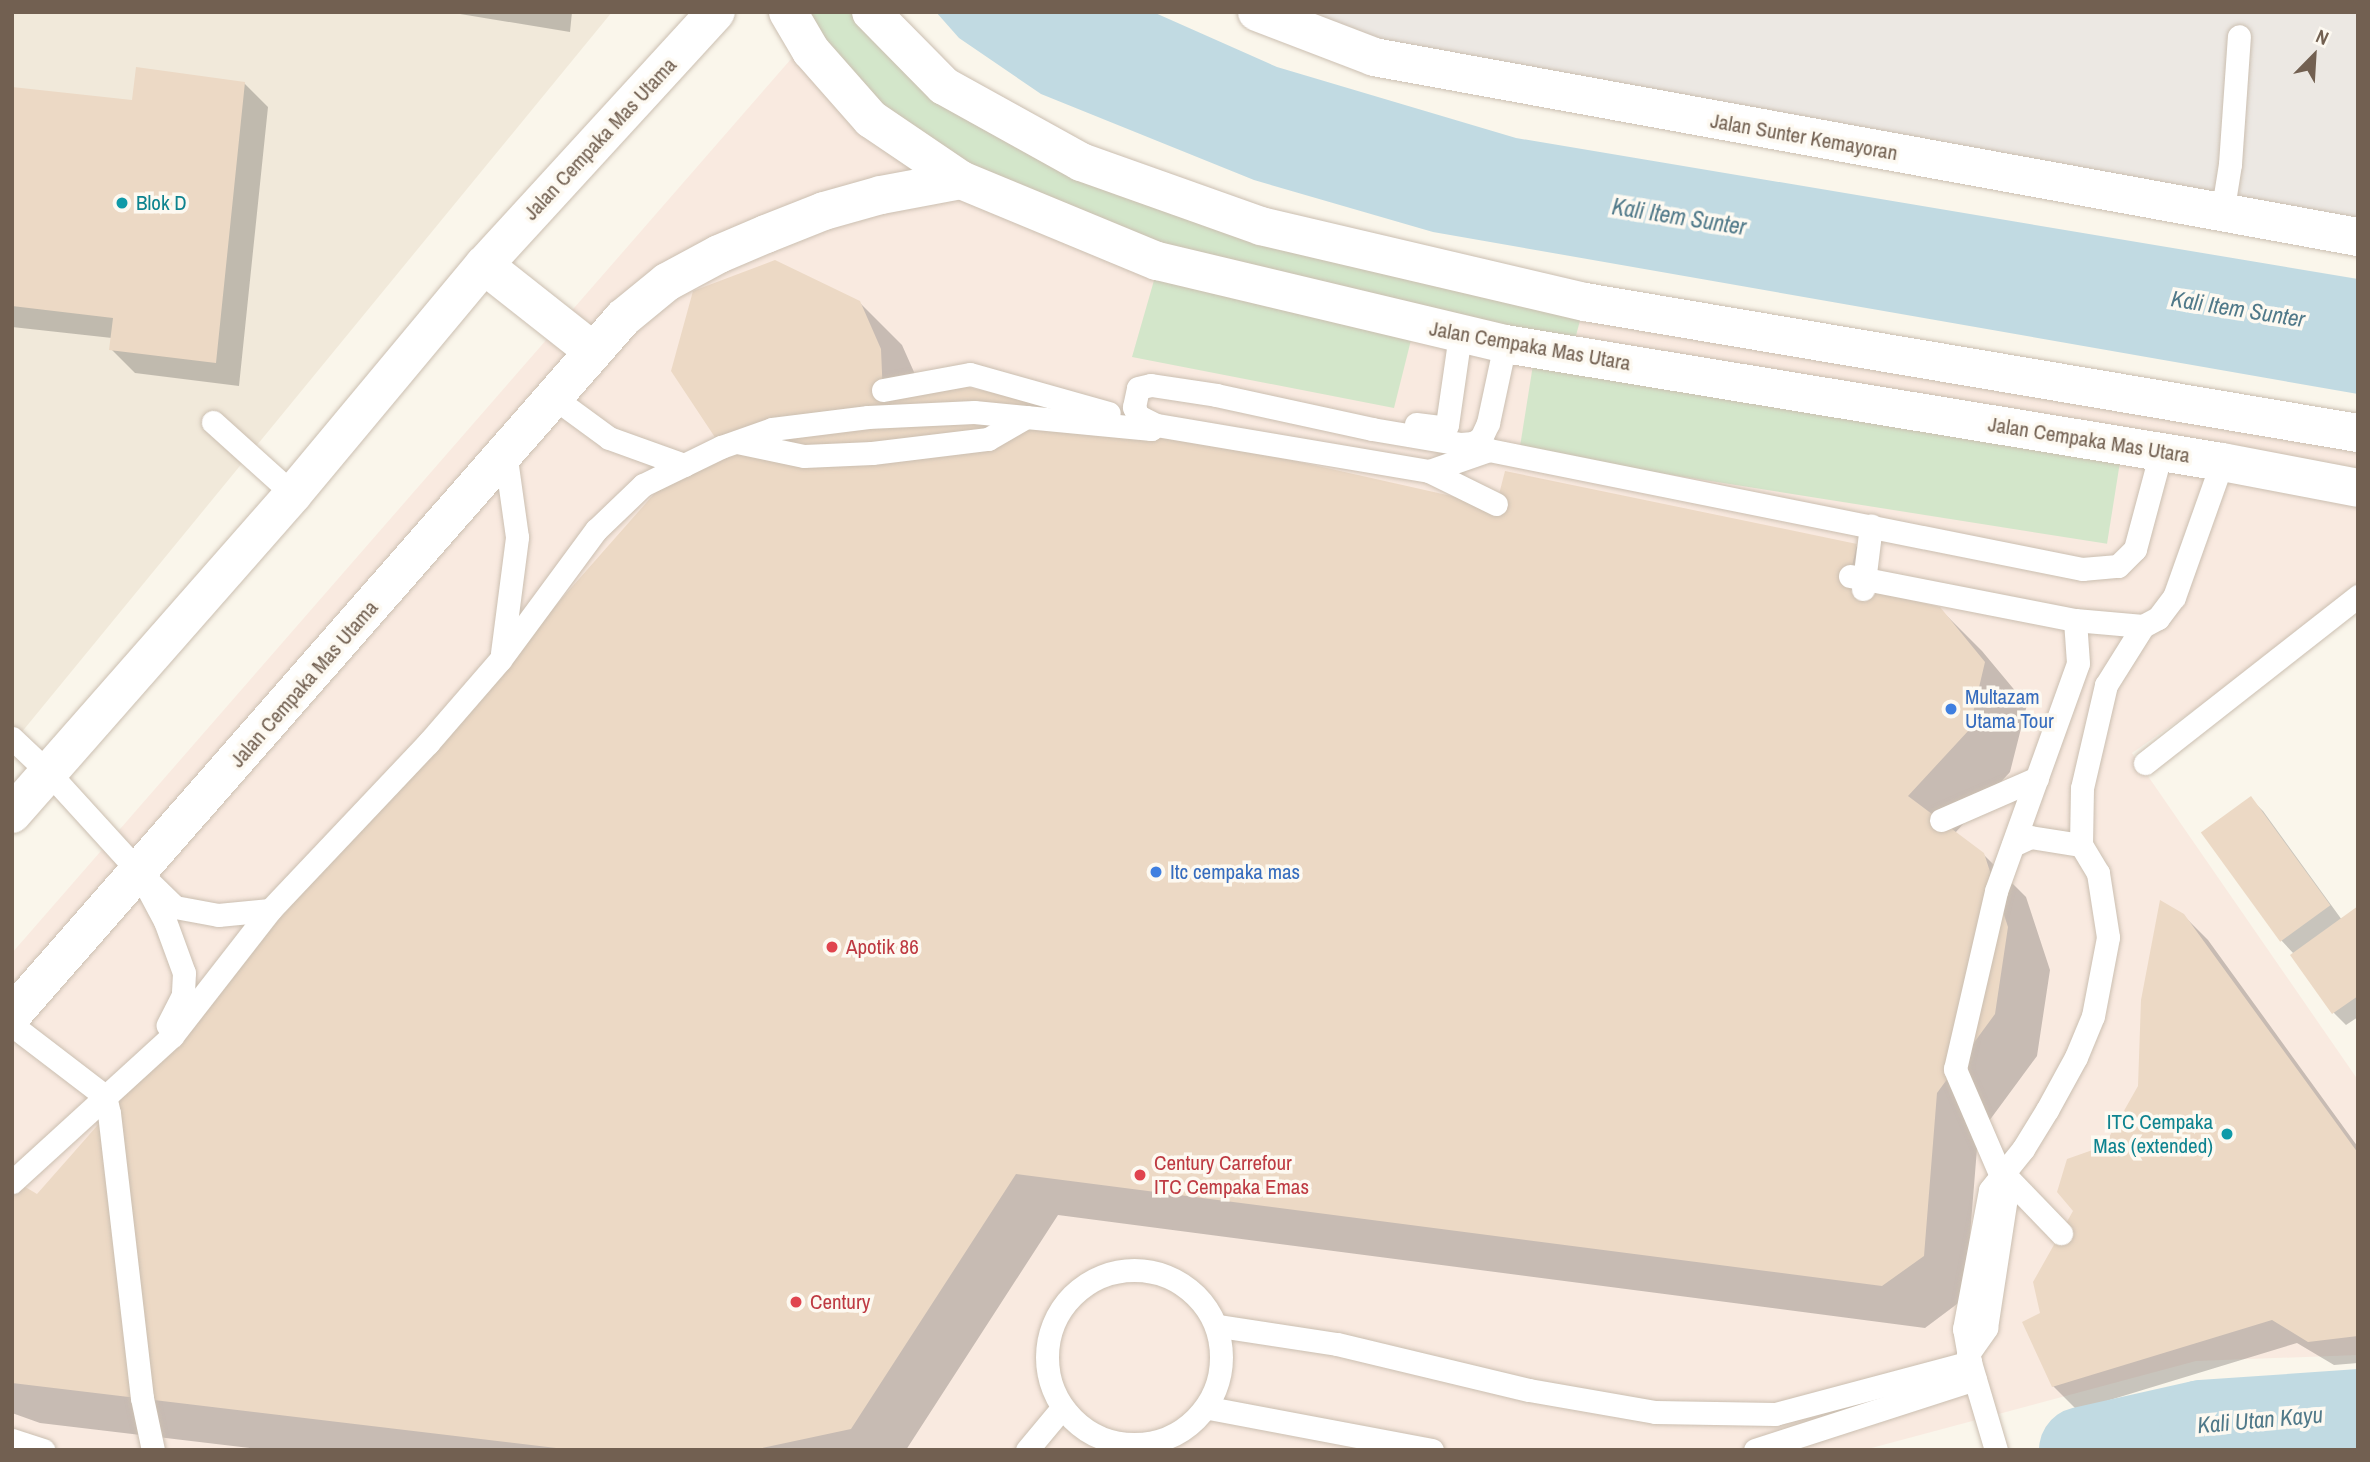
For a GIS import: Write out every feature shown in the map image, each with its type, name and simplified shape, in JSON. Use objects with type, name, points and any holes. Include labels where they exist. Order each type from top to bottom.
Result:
[{"type":"main road","name":"Jalan Cempaka Mas Utama","points":[[12,814],[293,494],[484,265],[716,12]]},
{"type":"main road","name":"Jalan Cempaka Mas Utara","points":[[788,12],[811,51],[871,119],[961,180],[1157,261],[1505,344],[2222,462],[2358,488]]},
{"type":"main road","points":[[871,12],[944,86],[1082,162],[1261,226],[1585,302],[2358,433]]},
{"type":"main road","name":"Jalan Sunter Kemayoran","points":[[1257,12],[1374,57],[2358,237]]},
{"type":"main road","name":"Jalan Cempaka Mas Utama","points":[[12,1015],[623,318],[667,282],[719,254],[824,211],[919,186],[961,180]]},
{"type":"main road","points":[[484,265],[593,351]]},
{"type":"lane","points":[[2222,214],[2230,164],[2239,36]]},
{"type":"lane","points":[[1345,421],[1356,414],[1440,427],[1447,425],[1460,335]]},
{"type":"lane","points":[[1156,425],[1138,416],[1133,407],[1138,388],[1151,385],[1216,395],[1385,431],[1461,444],[1473,443],[1481,438],[1488,423],[1505,344]]},
{"type":"lane","points":[[883,390],[970,374],[1055,400],[1156,425],[1429,471],[1496,504]]},
{"type":"lane","points":[[553,397],[609,438],[684,465]]},
{"type":"lane","points":[[14,1182],[172,1036],[270,910],[428,743],[500,660],[596,530],[643,485],[736,442],[772,429],[868,417],[974,412],[1151,429],[1156,425]]},
{"type":"lane","points":[[736,442],[804,456],[873,453],[988,439],[1026,417]]},
{"type":"lane","points":[[213,422],[293,494]]},
{"type":"lane","points":[[1429,471],[1489,450],[2082,569],[2118,566],[2135,550],[2161,452]]},
{"type":"lane","points":[[500,660],[511,602],[517,537],[505,452]]},
{"type":"lane","points":[[1996,1450],[1964,1329],[1990,1191],[2002,1172],[2023,1149],[2047,1110],[2076,1057],[2093,1016],[2108,937],[2098,873],[2081,845],[2082,788],[2106,685],[2143,626],[2158,618],[2174,597],[2222,462]]},
{"type":"lane","points":[[1871,526],[1859,581],[1952,604],[2075,621],[2143,626]]},
{"type":"lane","points":[[2145,763],[2358,596]]},
{"type":"lane","points":[[2061,1233],[2002,1172],[1955,1069],[1996,891],[2078,663],[2075,621]]},
{"type":"lane","points":[[12,738],[49,773],[139,873],[175,907],[218,915],[270,910]]},
{"type":"lane","points":[[1941,820],[2037,778]]},
{"type":"lane","points":[[2012,845],[2030,837],[2081,845]]},
{"type":"lane","points":[[105,1096],[171,1021],[183,995],[184,973],[180,961],[164,921],[139,873]]},
{"type":"lane","points":[[12,1026],[105,1096],[142,1398],[153,1450]]},
{"type":"lane","points":[[1126,1268],[1172,1275],[1219,1326],[1224,1348],[1209,1408],[1187,1430],[1165,1444],[1143,1446],[1097,1438],[1062,1408],[1045,1365],[1052,1320],[1083,1283],[1126,1268]]},
{"type":"lane","points":[[1219,1326],[1337,1344],[1530,1390],[1654,1412],[1775,1414],[1973,1371]]},
{"type":"lane","points":[[1755,1450],[1783,1443],[1973,1371]]},
{"type":"lane","points":[[1027,1450],[1062,1408]]},
{"type":"lane","points":[[1209,1408],[1432,1450]]},
{"type":"lane","points":[[1775,1414],[1783,1443]]},
{"type":"lane","points":[[12,1440],[43,1450]]},
{"type":"shaded area","points":[[12,12],[612,12],[12,744]]},
{"type":"shaded area","points":[[832,12],[944,86],[1261,226],[2358,431],[2358,596],[2132,753],[2358,1080],[2358,1355],[2196,1361],[1864,1450],[12,1450],[12,953]]},
{"type":"shaded area","points":[[1270,12],[2358,12],[2358,230],[1374,57]]},
{"type":"green space","points":[[788,12],[871,12],[1082,162],[1585,302],[1571,354],[1414,328],[1394,408],[1132,357],[1161,256],[926,157]]},
{"type":"green space","points":[[1535,352],[2123,445],[2107,544],[1519,451]]},
{"type":"water","name":"Kali Item Sunter","points":[[936,12],[1153,12],[1277,67],[1516,138],[2358,279],[2358,394],[1433,232],[1254,180],[1041,94],[959,38]]},
{"type":"building","name":"Blok D","points":[[136,67],[245,82],[216,363],[109,350],[113,318],[12,306],[12,87],[132,100]]},
{"type":"building","name":"Itc cempaka mas","points":[[775,260],[860,301],[881,349],[883,396],[949,383],[1496,506],[1505,471],[1857,544],[1848,585],[1940,607],[1985,662],[1969,730],[1908,796],[1984,853],[2008,927],[1995,1014],[1937,1093],[1924,1256],[1882,1286],[1016,1174],[851,1429],[753,1450],[573,1450],[12,1383],[12,1179],[37,1194],[668,478],[728,457],[671,371],[693,291]]},
{"type":"building","points":[[2251,796],[2330,905],[2280,942],[2201,832]]},
{"type":"building","name":"ITC Cempaka Mas (extended)","points":[[2160,900],[2184,914],[2358,1153],[2358,1336],[2308,1342],[2272,1320],[2052,1387],[2022,1322],[2040,1313],[2033,1282],[2073,1211],[2057,1192],[2067,1159],[2104,1146],[2138,1086],[2141,1000]]},
{"type":"building","points":[[2358,906],[2358,996],[2332,1014],[2290,955]]},
{"type":"waterway","name":"Kali Utan Kayu","points":[[2082,1450],[2202,1423],[2358,1412]]},
{"type":"place","name":"Blok D","points":[[122,203]]},
{"type":"place","name":"Multazam Utama Tour","points":[[1951,709]]},
{"type":"place","name":"Itc cempaka mas","points":[[1156,872]]},
{"type":"place","name":"Apotik 86","points":[[832,947]]},
{"type":"place","name":"ITC Cempaka Mas (extended)","points":[[2227,1134]]},
{"type":"place","name":"Century Carrefour ITC Cempaka Emas","points":[[1140,1175]]},
{"type":"place","name":"Century","points":[[796,1302]]}]
